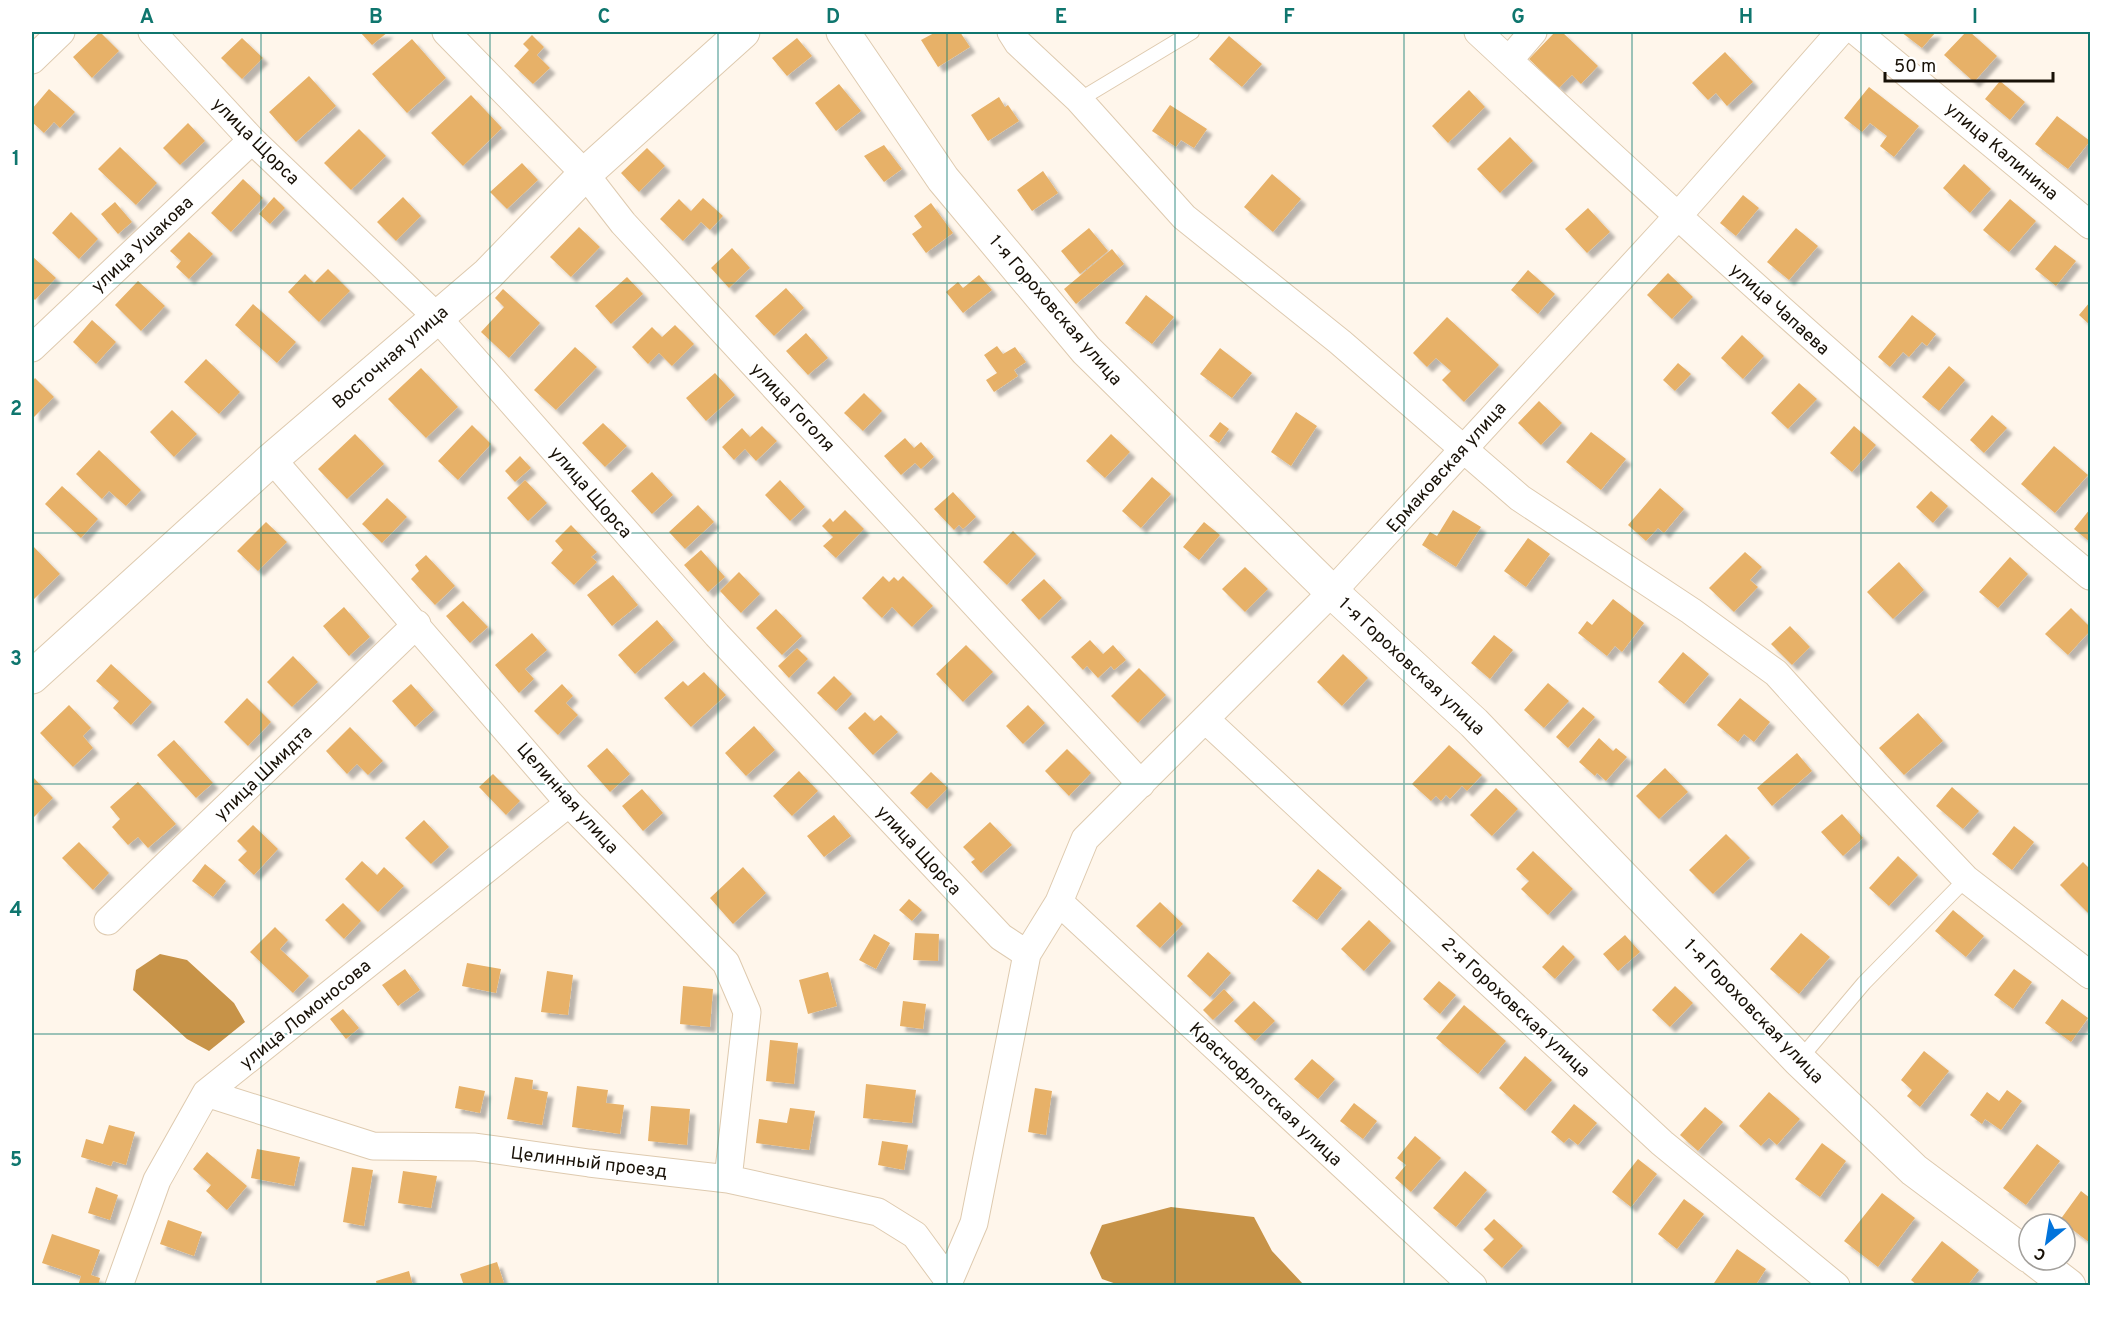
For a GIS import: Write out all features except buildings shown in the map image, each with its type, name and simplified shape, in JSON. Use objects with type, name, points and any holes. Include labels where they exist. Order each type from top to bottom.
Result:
[{"type":"street","points":[[32,60],[61,32]]},
{"type":"street","name":"улица Щорса","points":[[152,32],[252,140],[436,316],[717,635],[1001,937],[1027,954]]},
{"type":"street","name":"улица Гоголя","points":[[446,32],[585,174],[623,223],[1141,784]]},
{"type":"street","name":"Восточная улица","points":[[32,677],[272,459],[436,316],[488,274],[585,174],[743,32]]},
{"type":"street","name":"1-я Гороховская улица","points":[[843,32],[943,180],[1086,350],[1332,592],[1474,723],[1799,1060],[1914,1170],[2017,1247]]},
{"type":"street","points":[[1011,32],[1018,43],[1079,100],[1184,217],[1340,342],[1520,498],[1691,610],[1776,673],[1966,879],[2091,975]]},
{"type":"street","name":"улица Чапаева","points":[[1478,32],[1677,217],[1847,369],[2091,576]]},
{"type":"street","points":[[1509,60],[1533,32]]},
{"type":"street","name":"Ермаковская улица","points":[[1059,902],[1085,839],[1332,592],[1677,217],[1840,32]]},
{"type":"street","name":"улица Калинина","points":[[1857,32],[2087,215]]},
{"type":"street","name":"улица Ушакова","points":[[32,348],[252,140]]},
{"type":"street","name":"Целинная улица","points":[[272,459],[417,624],[569,803],[726,963],[747,1012],[728,1179]]},
{"type":"street","name":"улица Шмидта","points":[[108,921],[417,624]]},
{"type":"street","name":"2-я Гороховская улица","points":[[1205,719],[1662,1143],[1836,1286]]},
{"type":"street","name":"улица Ломоносова","points":[[119,1286],[156,1180],[206,1093],[569,803]]},
{"type":"street","points":[[947,1283],[975,1223],[1027,954],[1059,902]]},
{"type":"street","name":"Краснофлотская улица","points":[[1059,902],[1473,1286]]},
{"type":"street","name":"Целинный проезд","points":[[206,1093],[374,1146],[475,1146],[589,1163],[728,1179],[878,1212],[915,1235],[947,1283]]},
{"type":"street","points":[[2051,1272],[2069,1286]]},
{"type":"lane","points":[[1079,100],[1192,32]]},
{"type":"lane","points":[[1799,1060],[1864,983],[1966,879]]},
{"type":"shaded area","points":[[160,954],[187,960],[234,1003],[245,1022],[209,1051],[187,1039],[133,990],[136,970]]},
{"type":"shaded area","points":[[1171,1207],[1254,1217],[1272,1251],[1304,1285],[1122,1286],[1102,1279],[1090,1253],[1102,1225]]}]
